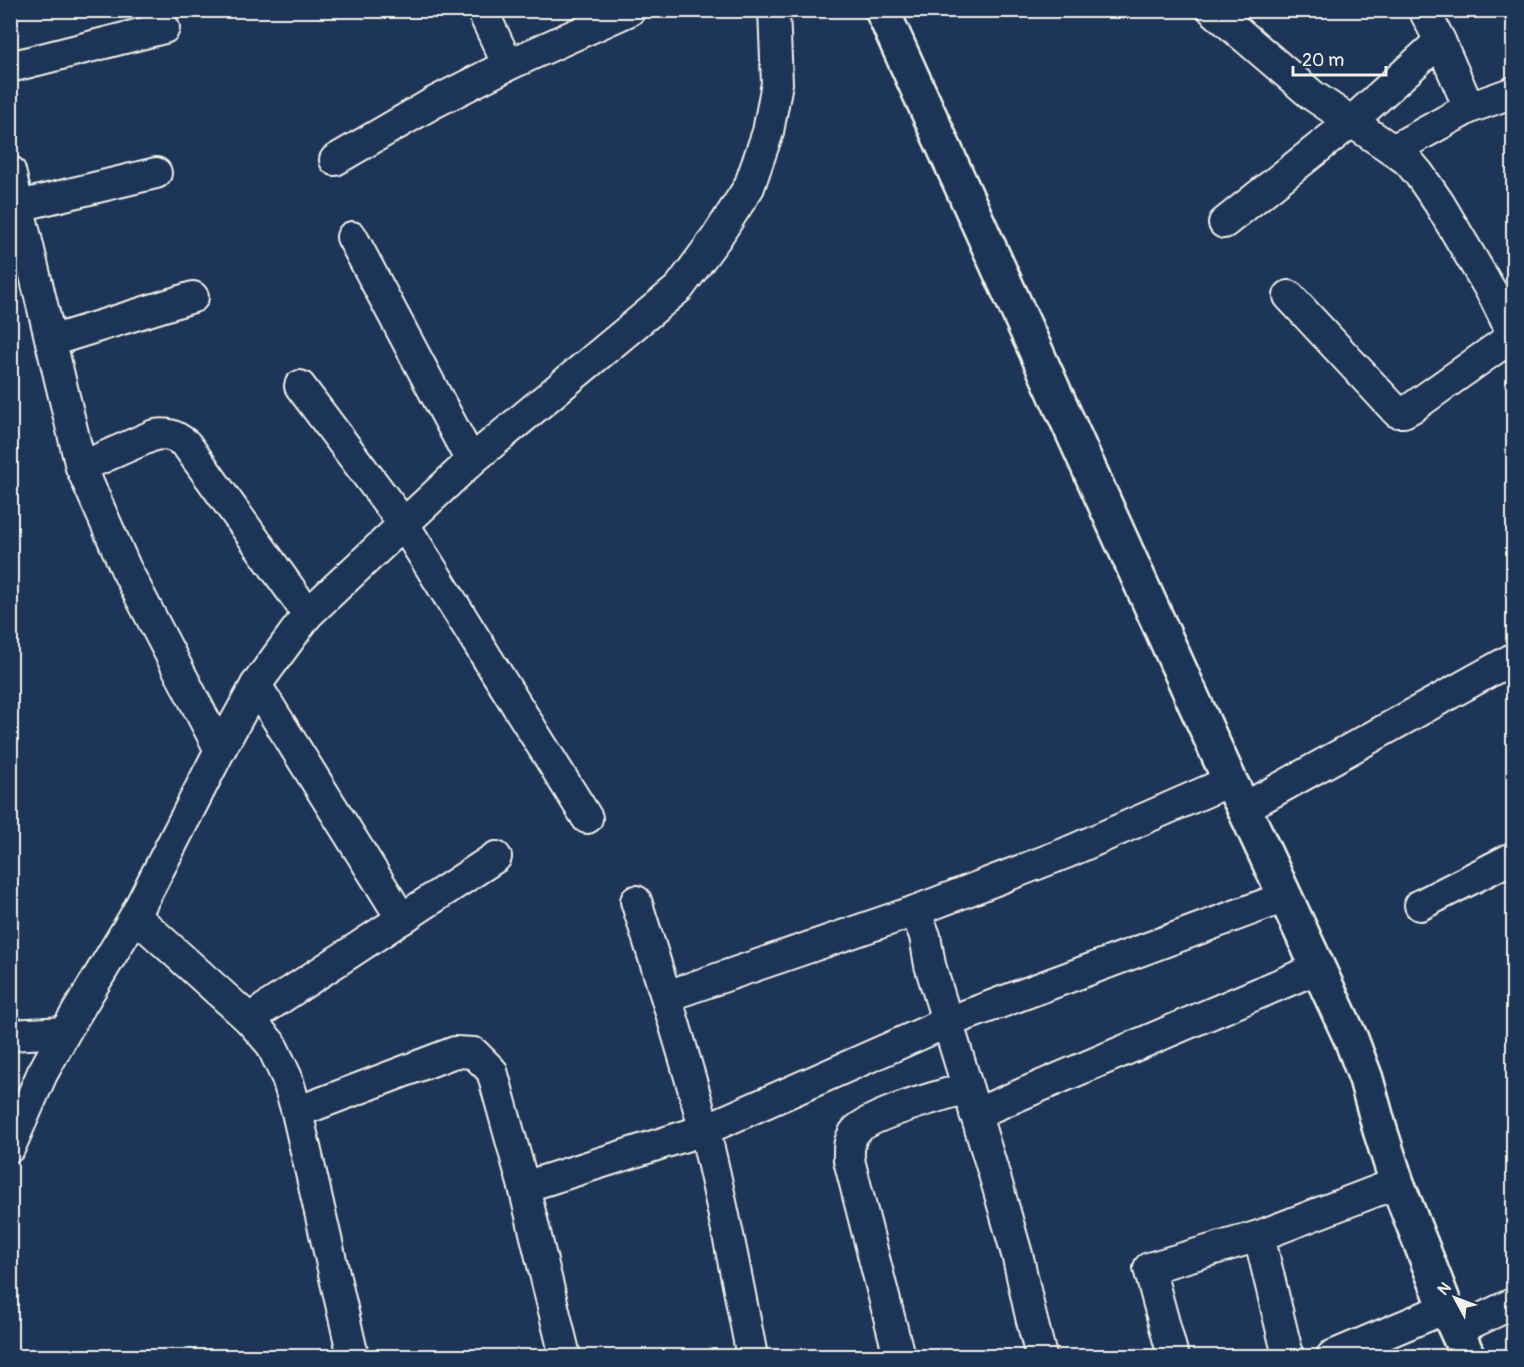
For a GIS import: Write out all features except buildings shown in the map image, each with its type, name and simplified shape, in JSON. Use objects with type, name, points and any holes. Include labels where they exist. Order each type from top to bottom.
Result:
[{"type":"street","points":[[482,10],[508,65]]},
{"type":"street","points":[[335,160],[433,103],[508,65],[630,10]]},
{"type":"street","points":[[10,1147],[42,1074],[64,1032],[135,916],[256,685],[308,614],[471,461],[679,288],[716,238],[749,187],[768,132],[777,83],[774,10]]},
{"type":"street","points":[[1213,10],[1312,95],[1408,161],[1504,292],[1513,337],[1413,407],[1404,412],[1397,412],[1289,296]]},
{"type":"street","points":[[1424,10],[1469,108]]},
{"type":"street","points":[[889,13],[1237,794],[1351,1039],[1366,1079],[1397,1183],[1457,1332]]},
{"type":"street","points":[[10,67],[164,28]]},
{"type":"street","points":[[1224,223],[1351,122],[1440,41]]},
{"type":"street","points":[[1393,150],[1469,108],[1514,92]]},
{"type":"street","points":[[10,171],[81,467],[126,569],[220,750]]},
{"type":"street","points":[[19,206],[156,173]]},
{"type":"street","points":[[352,237],[471,461]]},
{"type":"street","points":[[51,341],[193,297]]},
{"type":"street","points":[[300,386],[403,523],[587,818]]},
{"type":"street","points":[[81,467],[154,435],[164,433],[175,435],[186,444],[308,614]]},
{"type":"street","points":[[667,996],[915,911],[1066,853],[1237,794],[1514,658]]},
{"type":"street","points":[[256,685],[402,919]]},
{"type":"street","points":[[249,1019],[496,857]]},
{"type":"street","points":[[1420,905],[1514,857]]},
{"type":"street","points":[[524,1187],[704,1130],[948,1022],[1285,897]]},
{"type":"street","points":[[636,901],[667,996],[704,1130],[752,1356]]},
{"type":"street","points":[[915,911],[925,936],[930,965],[1018,1258],[1041,1356]]},
{"type":"street","points":[[135,916],[249,1019],[271,1044],[287,1078],[297,1112],[353,1356]]},
{"type":"street","points":[[899,1356],[849,1160],[848,1145],[856,1131],[874,1118],[971,1101],[1317,968]]},
{"type":"street","points":[[10,1035],[64,1032]]},
{"type":"street","points":[[297,1112],[455,1052],[474,1053],[492,1071],[524,1187],[565,1356]]},
{"type":"street","points":[[1173,1356],[1149,1268],[1259,1236],[1397,1183]]},
{"type":"street","points":[[1259,1236],[1288,1356]]},
{"type":"street","points":[[1332,1356],[1457,1332],[1514,1303]]}]
